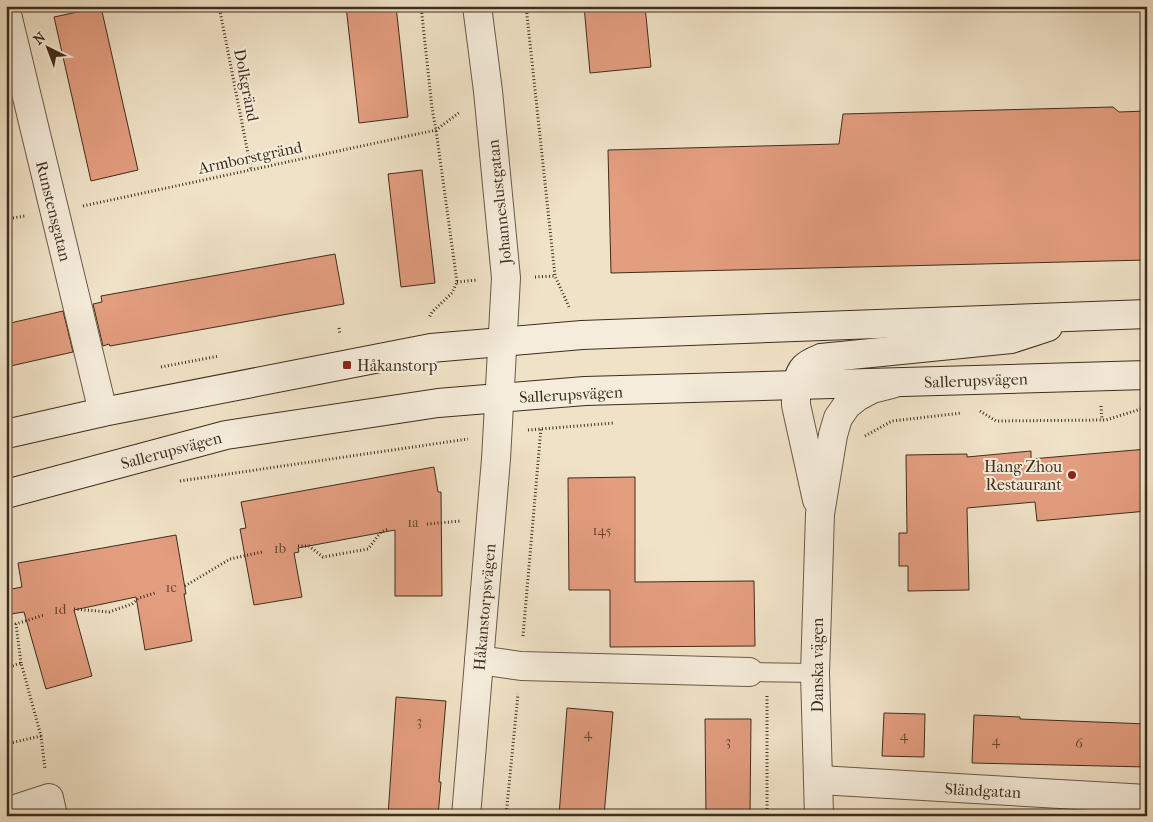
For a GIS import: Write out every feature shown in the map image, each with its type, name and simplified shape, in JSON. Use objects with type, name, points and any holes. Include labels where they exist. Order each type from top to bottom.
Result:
[{"type":"main road","name":"Johanneslustgatan","points":[[477,6],[488,91],[506,278],[500,398]]},
{"type":"main road","name":"Runstensgatan","points":[[6,10],[103,412]]},
{"type":"main road","points":[[6,434],[103,412],[430,348],[582,335],[1147,314]]},
{"type":"main road","points":[[796,386],[800,371],[809,363],[821,358],[1011,339],[1080,317]]},
{"type":"main road","name":"Sallerupsvägen","points":[[6,494],[226,435],[438,404],[585,392],[1147,375]]},
{"type":"main road","name":"Danska vägen","points":[[818,816],[819,780],[815,673],[820,514],[833,435],[838,418],[847,405],[872,389],[899,382]]},
{"type":"main road","name":"Danska vägen","points":[[796,386],[796,405],[820,514]]},
{"type":"main road","name":"Håkanstorpsvägen","points":[[466,816],[500,398]]},
{"type":"main road","points":[[479,660],[520,666],[758,672]]},
{"type":"main road","name":"Sländgatan","points":[[819,780],[1147,800]]},
{"type":"main road","points":[[6,812],[51,807]]},
{"type":"lane","points":[[758,672],[815,673]]},
{"type":"path","name":"Dolkgränd","points":[[219,6],[251,169]]},
{"type":"path","points":[[421,6],[432,108],[457,282],[452,293],[432,312],[427,322],[430,348]]},
{"type":"path","points":[[526,6],[555,276]]},
{"type":"path","name":"Armborstgränd","points":[[6,220],[54,212],[436,130],[488,91]]},
{"type":"path","points":[[980,411],[996,421],[1102,420],[1141,408],[1147,408]]},
{"type":"path","points":[[833,435],[860,439],[892,421],[970,412]]},
{"type":"path","points":[[174,482],[541,428],[616,423]]},
{"type":"path","points":[[506,816],[541,428]]},
{"type":"path","points":[[298,546],[309,546],[323,557],[368,548],[381,532],[388,529]]},
{"type":"path","points":[[185,586],[230,559],[262,552]]},
{"type":"path","points":[[74,609],[109,612],[155,593]]},
{"type":"path","points":[[44,615],[16,624],[21,663],[41,736],[51,807]]},
{"type":"path","points":[[6,668],[21,663]]},
{"type":"path","points":[[758,672],[767,816]]},
{"type":"path","points":[[6,744],[41,736]]},
{"type":"building","points":[[346,6],[396,6],[408,117],[359,123]]},
{"type":"building","points":[[584,6],[645,6],[651,67],[590,73]]},
{"type":"building","points":[[101,7],[138,170],[91,181],[54,17]]},
{"type":"building","points":[[1113,107],[1119,112],[1147,111],[1147,260],[611,273],[608,150],[839,144],[843,114]]},
{"type":"building","points":[[422,170],[435,283],[401,287],[388,174]]},
{"type":"building","points":[[335,254],[344,304],[103,346],[93,304],[102,302],[101,296]]},
{"type":"building","points":[[63,311],[73,352],[6,367],[6,324]]},
{"type":"building","points":[[1147,449],[1147,511],[1037,521],[1035,502],[967,508],[969,590],[908,591],[908,566],[899,566],[899,533],[907,533],[906,455],[967,454],[967,457],[1031,451],[1031,459]]},
{"type":"building","points":[[434,467],[438,492],[441,492],[442,596],[395,596],[395,530],[298,548],[299,552],[294,553],[302,597],[254,605],[240,529],[246,528],[241,502]]},
{"type":"building","points":[[635,477],[635,582],[754,581],[755,646],[610,647],[610,590],[569,590],[568,478]]},
{"type":"building","points":[[176,535],[192,641],[145,650],[136,597],[74,610],[92,676],[46,689],[24,612],[11,614],[7,590],[22,587],[18,563]]},
{"type":"building","points":[[396,697],[446,701],[438,816],[388,816]]},
{"type":"building","points":[[567,708],[613,712],[604,816],[559,816]]},
{"type":"building","points":[[884,713],[925,714],[924,757],[882,756]]},
{"type":"building","points":[[974,715],[1020,717],[1020,719],[1147,724],[1147,767],[972,763]]},
{"type":"building","points":[[705,719],[751,719],[750,816],[706,816]]},
{"type":"place","name":"Håkanstorp","points":[[347,365]]},
{"type":"place","name":"Hang Zhou Restaurant","points":[[1072,475]]}]
